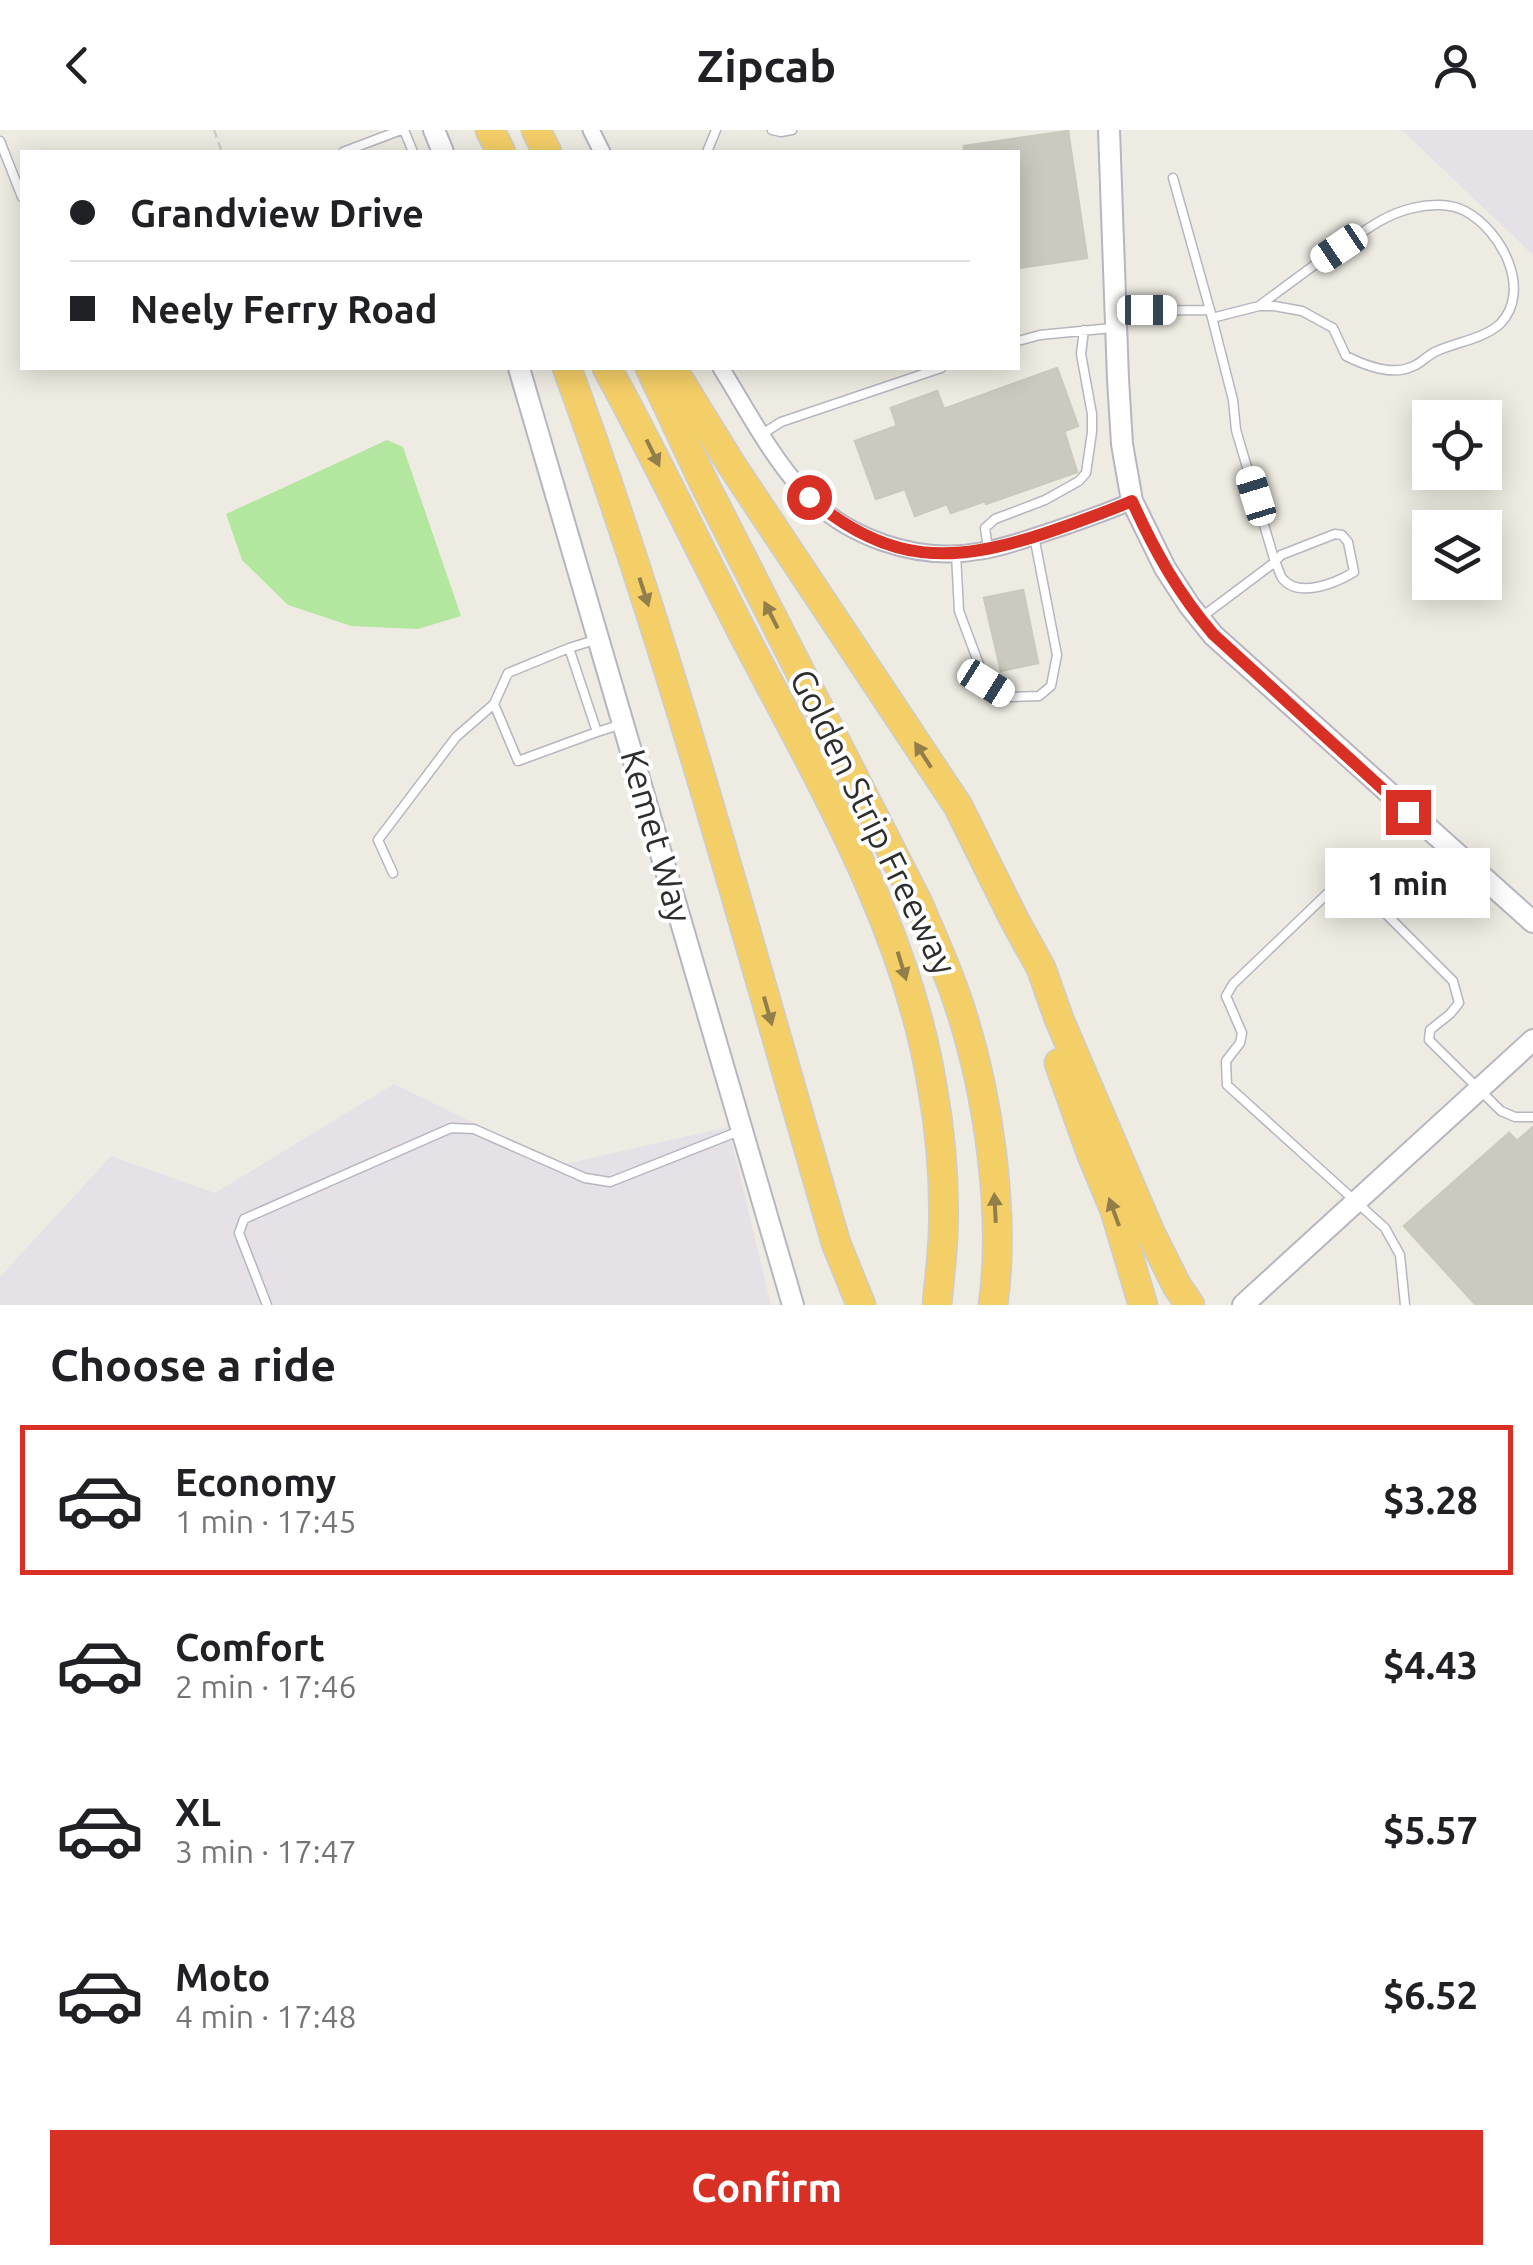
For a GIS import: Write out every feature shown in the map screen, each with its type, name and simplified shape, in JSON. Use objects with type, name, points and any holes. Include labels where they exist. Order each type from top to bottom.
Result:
[{"type":"highway","points":[[568,370],[652,614],[836,1243],[861,1305]]},
{"type":"highway","name":"Golden Strip Freeway","points":[[608,370],[797,736],[862,867],[900,956],[932,1084],[941,1156],[943,1234],[937,1303]]},
{"type":"highway","name":"Golden Strip Freeway","points":[[651,370],[918,903],[947,970],[972,1053],[990,1150],[996,1207],[993,1305]]},
{"type":"highway","points":[[673,370],[731,464],[958,806],[1014,922],[1041,968],[1081,1072],[1152,1234],[1184,1296]]},
{"type":"highway","points":[[958,806],[1046,1024],[1090,1153],[1115,1210],[1143,1305]]},
{"type":"street","points":[[1109,130],[1122,444],[1132,501],[1165,568],[1200,618],[1245,665],[1533,922]]},
{"type":"street","name":"Kemet Way","points":[[520,370],[793,1305]]},
{"type":"street","points":[[723,370],[800,488],[856,531],[892,545],[930,553],[988,550],[1104,514],[1132,501]]},
{"type":"street","points":[[1243,1305],[1533,1040]]},
{"type":"lane","points":[[348,150],[402,130]]},
{"type":"lane","points":[[772,130],[792,130]]},
{"type":"lane","points":[[0,141],[20,191]]},
{"type":"lane","points":[[1173,178],[1233,400],[1236,430],[1275,562],[1284,580],[1298,588],[1311,588],[1354,572],[1348,542],[1336,534],[1282,555],[1275,562],[1200,618]]},
{"type":"lane","points":[[1020,340],[1084,330],[1116,319],[1274,306],[1302,312],[1332,328],[1346,356],[1362,364],[1381,369],[1410,368],[1432,352],[1500,324],[1512,309],[1516,276],[1511,260],[1486,228],[1464,211],[1442,205],[1413,208],[1384,218],[1259,306]]},
{"type":"lane","points":[[988,550],[986,528],[995,520],[1045,500],[1086,473],[1092,414],[1081,354],[1084,330]]},
{"type":"lane","points":[[762,434],[781,422],[935,370]]},
{"type":"lane","points":[[956,554],[959,612],[986,683],[1009,697],[1039,696],[1052,686],[1057,656],[1034,536]]},
{"type":"lane","points":[[392,872],[378,840],[456,738],[494,704],[508,673],[598,639]]},
{"type":"lane","points":[[569,648],[597,732]]},
{"type":"lane","points":[[494,704],[518,761],[623,723]]},
{"type":"lane","points":[[1404,1305],[1400,1255],[1384,1228],[1227,1085],[1226,1060],[1242,1039],[1226,996],[1233,984],[1331,890],[1344,886],[1376,904],[1454,980],[1459,1003],[1430,1030],[1429,1040],[1501,1112],[1533,1117]]},
{"type":"lane","points":[[267,1305],[239,1233],[244,1219],[451,1128],[474,1129],[585,1178],[610,1182],[742,1130]]},
{"type":"shaded area","points":[[1402,130],[1533,130],[1533,255]]},
{"type":"shaded area","points":[[394,1084],[560,1165],[728,1127],[771,1305],[0,1305],[0,1277],[111,1156],[215,1193]]},
{"type":"green space","points":[[387,440],[403,447],[461,616],[418,629],[351,626],[288,605],[242,560],[226,514]]},
{"type":"building","points":[[1068,131],[1087,258],[1020,268],[1020,150],[964,150],[964,146]]},
{"type":"building","points":[[1057,368],[1078,426],[1064,431],[1077,472],[951,513],[947,504],[915,516],[905,489],[876,499],[855,441],[897,426],[891,408],[937,391],[944,409]]},
{"type":"building","points":[[1023,590],[1038,663],[1001,671],[984,598]]},
{"type":"building","points":[[1533,1127],[1533,1305],[1476,1305],[1404,1226],[1509,1133],[1517,1141]]},
{"type":"route","points":[[809,497],[840,521],[872,538],[912,550],[956,554],[1015,542],[1104,514],[1132,501],[1165,568],[1213,634],[1408,812]]}]
